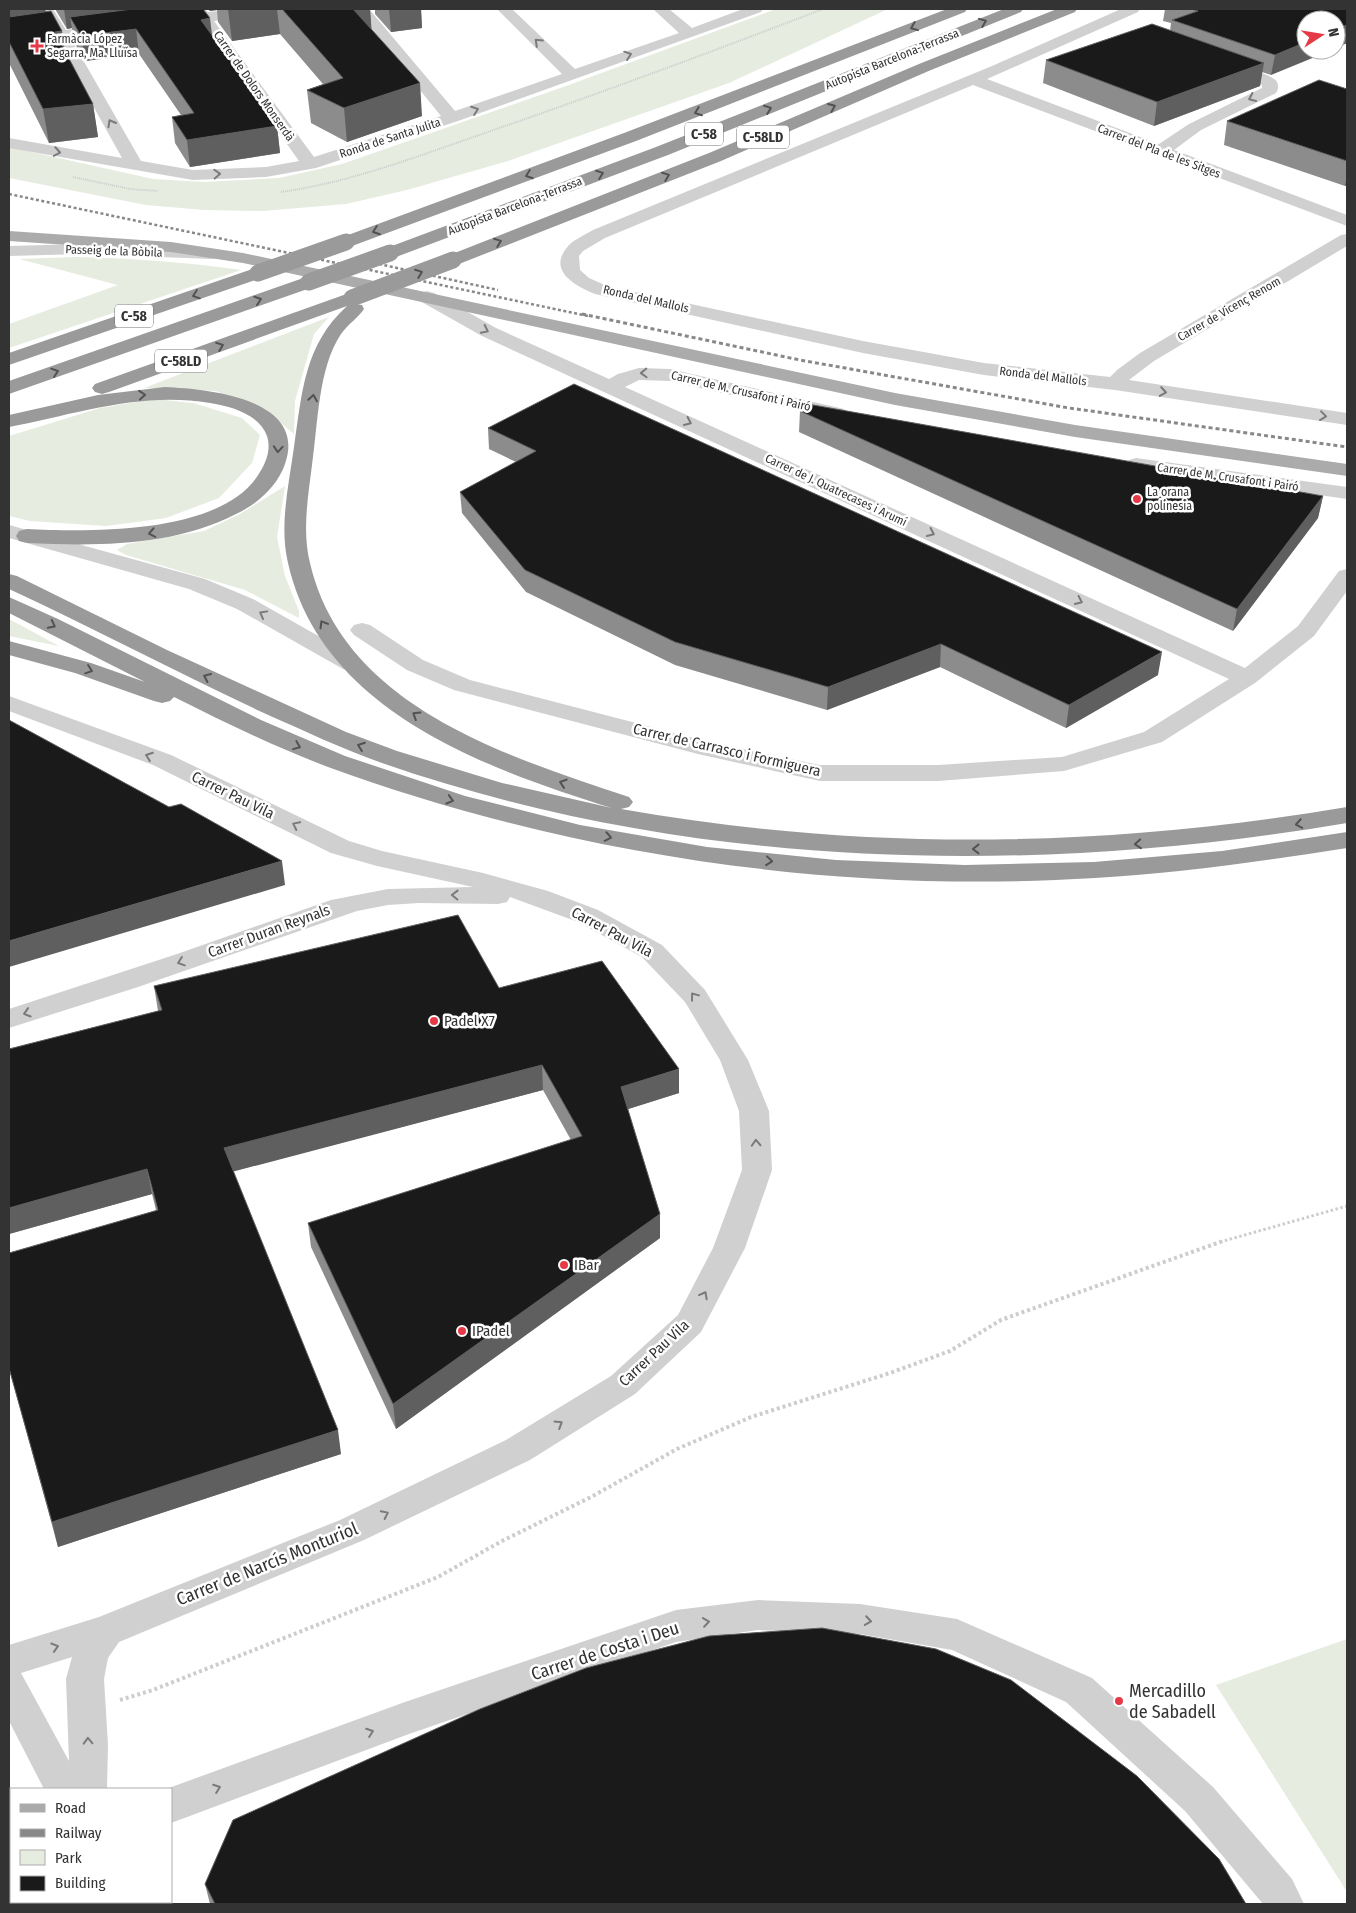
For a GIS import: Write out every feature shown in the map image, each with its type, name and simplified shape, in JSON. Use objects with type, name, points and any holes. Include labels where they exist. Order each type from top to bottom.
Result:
[{"type":"highway","name":"Autopista Barcelona-Terrassa","points":[[9,359],[346,242],[648,130],[960,9]]},
{"type":"highway","name":"Autopista Barcelona-Terrassa","points":[[9,388],[309,282],[662,151],[1016,9]]},
{"type":"highway","name":"C-58LD","points":[[9,421],[354,303],[386,286],[715,157],[1070,9]]},
{"type":"highway","points":[[354,303],[330,337],[323,351],[299,491],[296,542],[305,589],[327,631],[351,664],[393,701],[436,728],[485,753],[534,774],[709,831]]},
{"type":"highway","points":[[9,421],[112,399],[150,394],[189,394],[224,400],[251,410],[261,416],[273,428],[279,442],[279,452],[274,470],[264,484],[246,500],[204,520],[150,534],[124,537],[87,538],[18,533]]},
{"type":"highway","points":[[9,581],[158,654],[335,736],[412,764],[494,789],[567,807],[709,831],[883,846],[1030,849],[1122,845],[1210,837],[1268,830],[1347,816]]},
{"type":"highway","points":[[9,604],[252,727]]},
{"type":"highway","points":[[9,648],[83,668],[252,727],[382,778],[498,813],[619,840],[714,855],[762,861],[908,871],[1070,871],[1208,860],[1282,851],[1347,840]]},
{"type":"main road","points":[[9,236],[153,246],[219,254],[427,297],[895,399],[1114,438],[1347,470]]},
{"type":"street","points":[[46,9],[135,165]]},
{"type":"street","points":[[155,20],[223,9]]},
{"type":"street","points":[[202,12],[276,9]]},
{"type":"street","points":[[361,9],[452,118]]},
{"type":"street","points":[[504,9],[572,75]]},
{"type":"street","points":[[660,9],[690,34]]},
{"type":"street","name":"Ronda de Santa Julita","points":[[9,143],[193,175],[266,172],[310,164],[452,118],[756,9]]},
{"type":"street","name":"Ronda del Mallols","points":[[1132,9],[972,79],[598,234],[577,247],[570,256],[571,271],[582,282],[602,290],[863,347],[984,369],[1115,384],[1347,419]]},
{"type":"street","name":"Carrer de Dolors Monserdà","points":[[202,12],[310,164]]},
{"type":"street","points":[[9,37],[121,21]]},
{"type":"street","points":[[1101,23],[1120,31]]},
{"type":"street","points":[[9,28],[58,30]]},
{"type":"street","points":[[9,43],[58,30]]},
{"type":"street","points":[[1161,151],[1170,143],[1186,136],[1195,127],[1270,90],[1270,83],[1263,79],[1209,60]]},
{"type":"street","name":"Carrer del Pla de les Sitges","points":[[972,79],[1347,221]]},
{"type":"street","name":"Carrer de Vicenç Renom","points":[[1115,384],[1124,374],[1147,357],[1347,239]]},
{"type":"street","name":"Passeig de la Bòbila","points":[[9,251],[82,249],[219,254]]},
{"type":"street","name":"Carrer de J. Quatrecases i Arumí","points":[[427,297],[490,332],[1247,678]]},
{"type":"street","name":"Carrer de M. Crusafont i Pairó","points":[[612,387],[619,380],[632,374],[670,375],[852,416]]},
{"type":"street","name":"Carrer de M. Crusafont i Pairó","points":[[1115,460],[1347,493]]},
{"type":"street","points":[[18,533],[197,584],[246,604],[351,664]]},
{"type":"street","name":"Carrer de Carrasco i Formiguera","points":[[362,630],[415,665],[462,685],[707,749],[820,773],[938,773],[1064,764],[1153,737],[1247,678],[1306,631],[1347,576]]},
{"type":"street","name":"Carrer Pau Vila","points":[[9,703],[162,760],[340,846],[376,858],[483,881],[539,897],[588,916],[652,951],[696,996],[734,1060],[754,1111],[757,1170],[729,1248],[690,1323],[623,1385],[518,1450]]},
{"type":"street","name":"Carrer Duran Reynals","points":[[9,1018],[90,994],[338,906],[372,899],[430,895],[539,897]]},
{"type":"street","name":"Carrer de Narcís Monturiol","points":[[9,1661],[106,1631],[352,1530],[518,1450]]},
{"type":"street","name":"Carrer de Costa i Deu","points":[[172,1805],[405,1719],[676,1626],[758,1615],[860,1619],[957,1635],[1079,1690],[1199,1799],[1278,1892],[1284,1904]]},
{"type":"street","points":[[88,1788],[85,1679],[91,1653],[106,1631]]},
{"type":"street","points":[[9,1685],[63,1788]]},
{"type":"path","points":[[87,1711],[153,1690],[438,1577],[502,1541],[591,1497],[677,1449],[752,1417],[890,1373],[950,1351],[1010,1316],[1224,1241],[1347,1206]]},
{"type":"green space","points":[[776,9],[888,9],[729,83],[508,161],[407,190],[346,204],[263,211],[204,210],[146,205],[9,178],[9,147],[153,179],[204,182],[279,178],[342,164],[566,86]]},
{"type":"green space","points":[[74,257],[158,261],[241,270],[9,348],[9,324],[118,285],[19,259]]},
{"type":"green space","points":[[329,317],[314,334],[295,401],[294,434],[266,410],[216,391],[144,388]]},
{"type":"green space","points":[[155,399],[193,403],[242,418],[260,435],[252,463],[219,498],[166,518],[106,526],[30,521],[9,516],[9,436],[100,408]]},
{"type":"green space","points":[[285,486],[277,537],[285,576],[299,611],[299,618],[245,590],[126,555],[117,550],[127,544],[204,531],[240,514]]},
{"type":"green space","points":[[9,619],[59,646],[9,636]]},
{"type":"green space","points":[[1347,1639],[1347,1892],[1216,1685]]},
{"type":"building","points":[[132,9],[203,9],[210,18],[201,20],[277,126],[187,140],[172,117],[194,113],[136,29],[81,36],[70,17]]},
{"type":"building","points":[[282,9],[353,9],[420,83],[344,108],[307,90],[343,78]]},
{"type":"building","points":[[1191,9],[1347,9],[1347,25],[1346,10],[1296,10],[1296,46],[1275,55],[1172,20],[1198,11]]},
{"type":"building","points":[[51,11],[62,31],[55,32],[93,104],[43,109],[9,42],[9,17]]},
{"type":"building","points":[[1152,24],[1264,63],[1157,102],[1046,60]]},
{"type":"building","points":[[1319,80],[1347,89],[1347,161],[1227,121]]},
{"type":"building","points":[[574,384],[1162,652],[1069,705],[941,644],[828,687],[675,642],[525,570],[460,492],[536,451],[488,428]]},
{"type":"building","points":[[802,403],[1323,496],[1237,609],[800,411]]},
{"type":"building","points":[[9,720],[169,807],[181,804],[282,861],[9,941]]},
{"type":"building","points":[[458,915],[499,988],[602,961],[679,1069],[621,1087],[660,1214],[393,1404],[308,1223],[582,1136],[542,1065],[224,1148],[338,1430],[52,1522],[9,1368],[9,1253],[158,1210],[147,1169],[9,1208],[9,1049],[162,1010],[154,986]]},
{"type":"building","points":[[822,1628],[936,1649],[1011,1680],[1137,1776],[1219,1859],[1246,1904],[215,1904],[205,1884],[233,1820],[480,1709],[586,1668],[709,1636]]},
{"type":"railway","points":[[9,194],[588,316]]},
{"type":"railway","points":[[379,264],[498,290]]},
{"type":"railway","points":[[582,314],[800,360],[1069,408],[1347,447]]},
{"type":"place","name":"Farmàcia López Segarra, Ma. Lluïsa","points":[[37,46]]},
{"type":"place","name":"La orana polinesia","points":[[1137,499]]},
{"type":"place","name":"Padel X7","points":[[434,1021]]},
{"type":"place","name":"IBar","points":[[564,1265]]},
{"type":"place","name":"IPadel","points":[[462,1331]]},
{"type":"place","name":"Mercadillo de Sabadell","points":[[1119,1701]]}]
